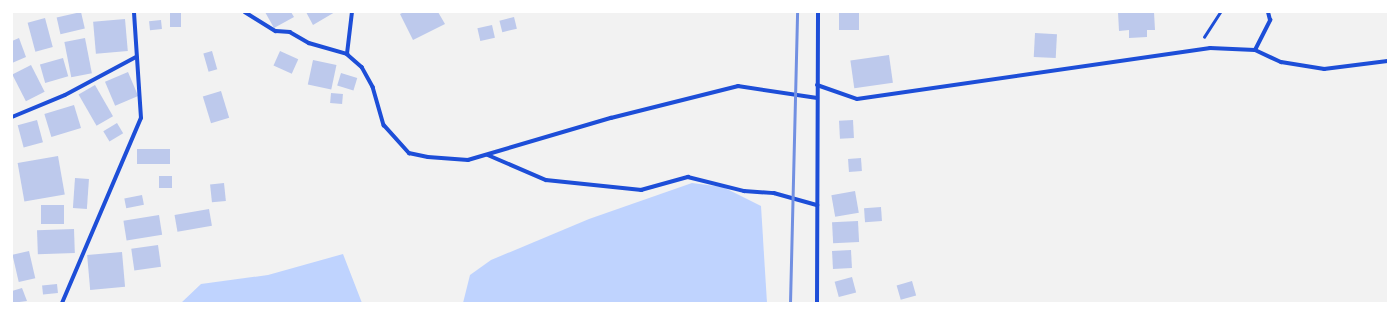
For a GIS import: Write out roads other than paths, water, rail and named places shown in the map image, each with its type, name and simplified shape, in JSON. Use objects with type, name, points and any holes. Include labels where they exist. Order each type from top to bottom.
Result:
[{"type":"street","points":[[62,303],[141,118],[142,94],[136,57],[134,12]]},
{"type":"street","points":[[245,12],[276,31],[290,32],[309,44],[347,54],[362,67],[373,87],[384,125],[409,153],[468,160],[611,118],[738,86],[817,98]]},
{"type":"street","points":[[347,54],[352,12]]},
{"type":"street","points":[[818,12],[818,303]]},
{"type":"street","points":[[1255,50],[1270,20],[1268,12]]},
{"type":"street","points":[[817,85],[856,99],[920,88],[1022,78],[1191,50],[1255,50],[1281,62],[1324,69],[1388,61]]},
{"type":"street","points":[[12,117],[65,95],[136,57]]},
{"type":"street","points":[[488,155],[546,180],[641,190],[688,177],[744,191],[774,192],[817,205]]},
{"type":"water","points":[[692,183],[723,187],[761,206],[767,303],[463,303],[470,275],[491,260],[589,219]]},
{"type":"water","points":[[343,254],[362,303],[181,303],[201,284],[268,275]]},
{"type":"railway","points":[[790,303],[797,12]]}]
